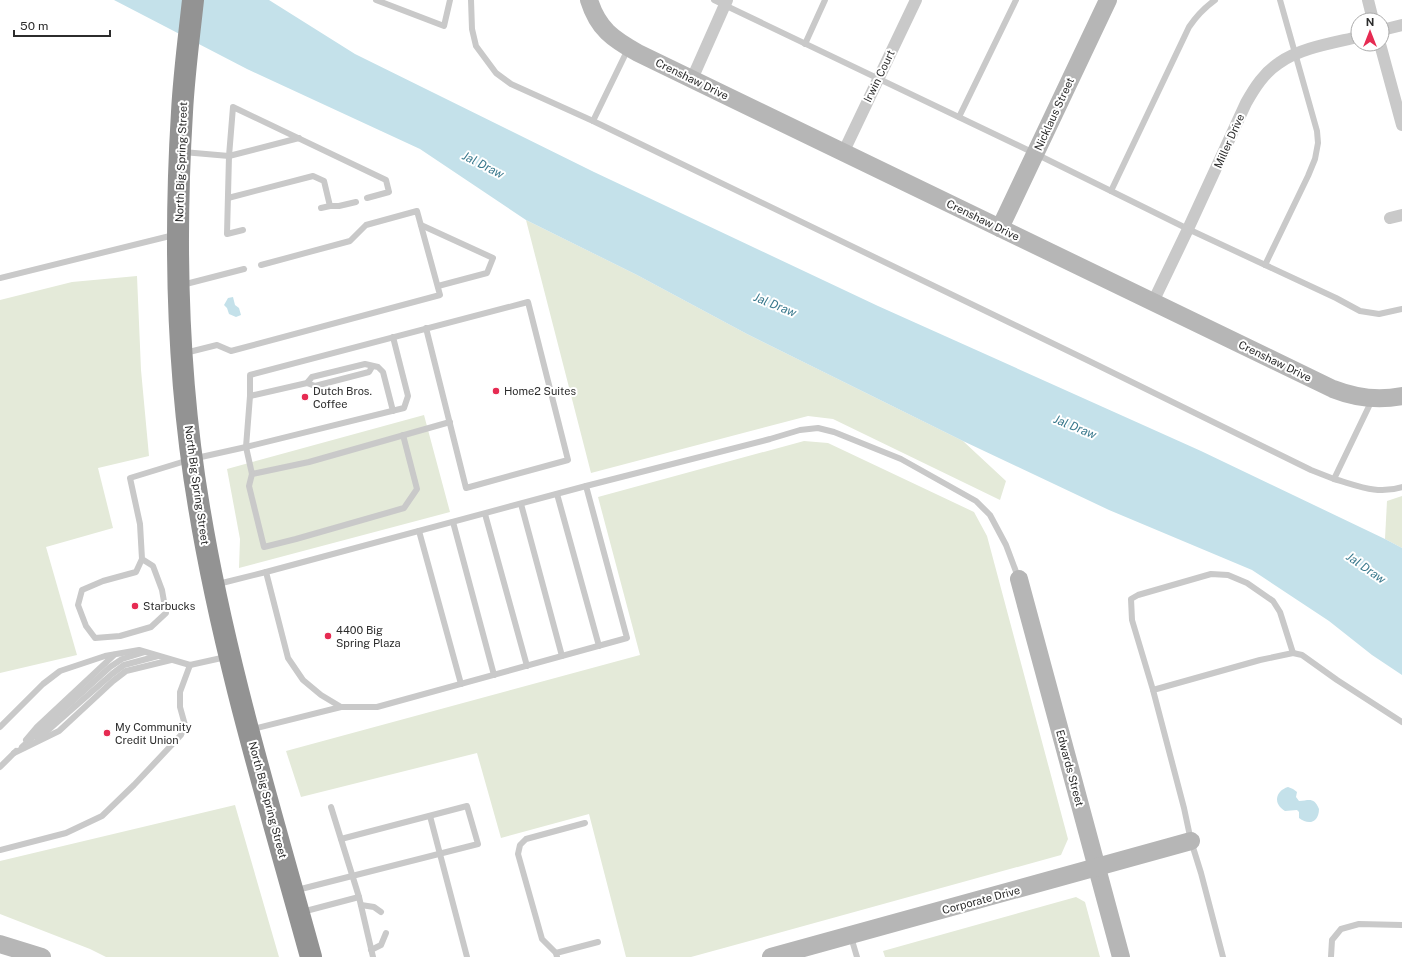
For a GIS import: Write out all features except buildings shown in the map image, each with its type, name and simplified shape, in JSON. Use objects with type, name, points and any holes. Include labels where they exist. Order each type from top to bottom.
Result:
[{"type":"highway","name":"North Big Spring Street","points":[[194,0],[182,110],[178,234],[181,353],[192,459],[213,585],[249,730],[311,957]]},
{"type":"street","name":"Crenshaw Drive","points":[[589,0],[594,15],[605,31],[616,41],[628,48],[1333,389],[1351,396],[1373,398],[1402,396]]},
{"type":"street","name":"Irwin Court","points":[[843,152],[916,0]]},
{"type":"street","name":"Nicklaus Street","points":[[1000,228],[1108,0]]},
{"type":"street","points":[[1368,0],[1371,12]]},
{"type":"street","points":[[692,79],[722,2]]},
{"type":"street","points":[[1390,28],[1402,25]]},
{"type":"street","name":"Miller Drive","points":[[1153,302],[1246,103],[1256,86],[1266,73],[1279,63],[1295,54],[1350,39]]},
{"type":"street","points":[[1382,52],[1402,125]]},
{"type":"street","name":"Edwards Street","points":[[1019,579],[1121,957]]},
{"type":"street","name":"Corporate Drive","points":[[780,956],[850,935],[1191,841]]},
{"type":"street","points":[[0,944],[36,956]]},
{"type":"lane","points":[[376,0],[444,26],[450,0]]},
{"type":"lane","points":[[471,0],[472,29],[476,46],[496,73],[511,84],[593,121],[1311,470],[1334,479],[1381,491],[1402,487]]},
{"type":"lane","points":[[805,44],[825,0]]},
{"type":"lane","points":[[959,117],[1016,0]]},
{"type":"lane","points":[[1111,191],[1189,27],[1197,14],[1215,0]]},
{"type":"lane","points":[[1265,265],[1308,176],[1317,150],[1316,131],[1280,0]]},
{"type":"lane","points":[[722,2],[805,44],[1360,311],[1379,314],[1402,309]]},
{"type":"lane","points":[[593,121],[628,48]]},
{"type":"lane","points":[[243,230],[227,234],[229,156],[233,107],[386,180],[389,192],[368,198]]},
{"type":"lane","points":[[180,152],[229,156],[299,138]]},
{"type":"lane","points":[[228,198],[313,176],[324,181],[330,206]]},
{"type":"lane","points":[[321,208],[356,202]]},
{"type":"lane","points":[[181,353],[217,345],[231,351],[440,295],[417,211],[366,226],[350,242],[261,265]]},
{"type":"lane","points":[[421,225],[493,258],[487,273],[438,286]]},
{"type":"lane","points":[[0,278],[178,234]]},
{"type":"lane","points":[[179,286],[244,269]]},
{"type":"lane","points":[[403,435],[417,490],[404,508],[264,547],[249,486],[252,474],[246,447],[250,396],[250,374],[426,328],[528,302],[568,460],[466,488],[426,328]]},
{"type":"lane","points":[[142,559],[153,566],[162,590],[166,613],[151,627],[120,636],[95,638],[86,626],[78,605],[82,590],[103,581],[136,572],[142,559],[140,524],[130,478],[192,459],[404,408],[408,396],[392,337]]},
{"type":"lane","points":[[250,396],[307,383],[312,377],[365,364],[372,367],[378,367],[382,372],[392,411]]},
{"type":"lane","points":[[1334,479],[1373,398]]},
{"type":"lane","points":[[252,474],[309,462],[450,422]]},
{"type":"lane","points":[[213,585],[800,430],[818,428],[834,432],[901,459],[976,501],[990,515],[1006,545],[1019,579]]},
{"type":"lane","points":[[249,730],[341,706],[377,707],[627,638],[586,486]]},
{"type":"lane","points":[[557,494],[599,646]]},
{"type":"lane","points":[[521,504],[562,656]]},
{"type":"lane","points":[[485,514],[527,666]]},
{"type":"lane","points":[[453,522],[494,675]]},
{"type":"lane","points":[[419,531],[461,684]]},
{"type":"lane","points":[[266,572],[288,658],[303,680],[321,696],[341,706]]},
{"type":"lane","points":[[1223,957],[1191,841],[1184,808],[1153,690],[1132,620],[1131,600],[1138,595],[1211,574],[1228,575],[1247,583],[1273,601],[1280,612],[1293,653]]},
{"type":"lane","points":[[0,727],[43,684],[60,671],[105,656],[139,650],[190,665],[230,656]]},
{"type":"lane","points":[[0,767],[110,667],[122,659],[146,652]]},
{"type":"lane","points":[[1153,690],[1260,660],[1293,653],[1302,655],[1336,680],[1402,722]]},
{"type":"lane","points":[[14,753],[37,727],[114,655]]},
{"type":"lane","points":[[14,753],[40,738],[124,665],[160,656]]},
{"type":"lane","points":[[14,753],[59,731],[113,681],[126,671],[172,659]]},
{"type":"lane","points":[[0,850],[66,833],[102,816],[113,806],[181,735],[185,725],[180,706],[180,692],[190,665]]},
{"type":"lane","points":[[293,891],[478,844],[467,806],[341,839]]},
{"type":"lane","points":[[331,807],[359,897],[373,957]]},
{"type":"lane","points":[[430,816],[467,957]]},
{"type":"lane","points":[[585,823],[526,838],[520,845],[518,854],[542,939],[556,955],[598,942]]},
{"type":"lane","points":[[299,913],[359,897]]},
{"type":"lane","points":[[361,905],[374,907],[382,912]]},
{"type":"lane","points":[[1331,957],[1332,940],[1341,929],[1359,924],[1402,925]]},
{"type":"lane","points":[[371,950],[382,945],[386,933]]},
{"type":"lane","points":[[850,935],[857,957]]},
{"type":"green space","points":[[526,220],[637,275],[747,334],[963,441],[1006,481],[1000,500],[833,419],[808,416],[591,473]]},
{"type":"green space","points":[[137,276],[141,370],[149,456],[98,468],[113,528],[46,547],[77,655],[0,673],[0,300],[72,282]]},
{"type":"green space","points":[[424,415],[450,512],[239,568],[240,539],[227,469]]},
{"type":"green space","points":[[804,441],[828,443],[974,512],[987,536],[1068,839],[1061,855],[691,957],[626,957],[589,814],[501,838],[477,753],[301,797],[286,751],[640,655],[598,497]]},
{"type":"green space","points":[[1402,496],[1402,548],[1385,539],[1387,501]]},
{"type":"green space","points":[[235,805],[279,957],[106,957],[90,949],[0,914],[0,861]]},
{"type":"green space","points":[[1076,897],[1085,902],[1100,957],[885,957],[883,951]]},
{"type":"water","name":"Jal Draw","points":[[114,0],[269,0],[355,54],[594,172],[878,306],[1201,451],[1385,539],[1402,548],[1402,675],[1372,655],[1329,621],[1252,570],[1109,510],[963,441],[747,334],[637,275],[526,220],[420,149],[247,69]]},
{"type":"water","points":[[233,297],[235,305],[239,308],[241,315],[236,317],[229,314],[224,305],[228,298]]},
{"type":"water","points":[[1288,787],[1297,792],[1296,797],[1299,801],[1311,800],[1315,803],[1319,809],[1319,813],[1315,820],[1306,822],[1299,818],[1299,812],[1297,810],[1285,811],[1281,808],[1277,801],[1278,795],[1280,791]]},
{"type":"place","name":"Home2 Suites","points":[[496,391]]},
{"type":"place","name":"Dutch Bros. Coffee","points":[[305,397]]},
{"type":"place","name":"Starbucks","points":[[135,606]]},
{"type":"place","name":"4400 Big Spring Plaza","points":[[328,636]]},
{"type":"place","name":"My Community Credit Union","points":[[107,733]]}]
